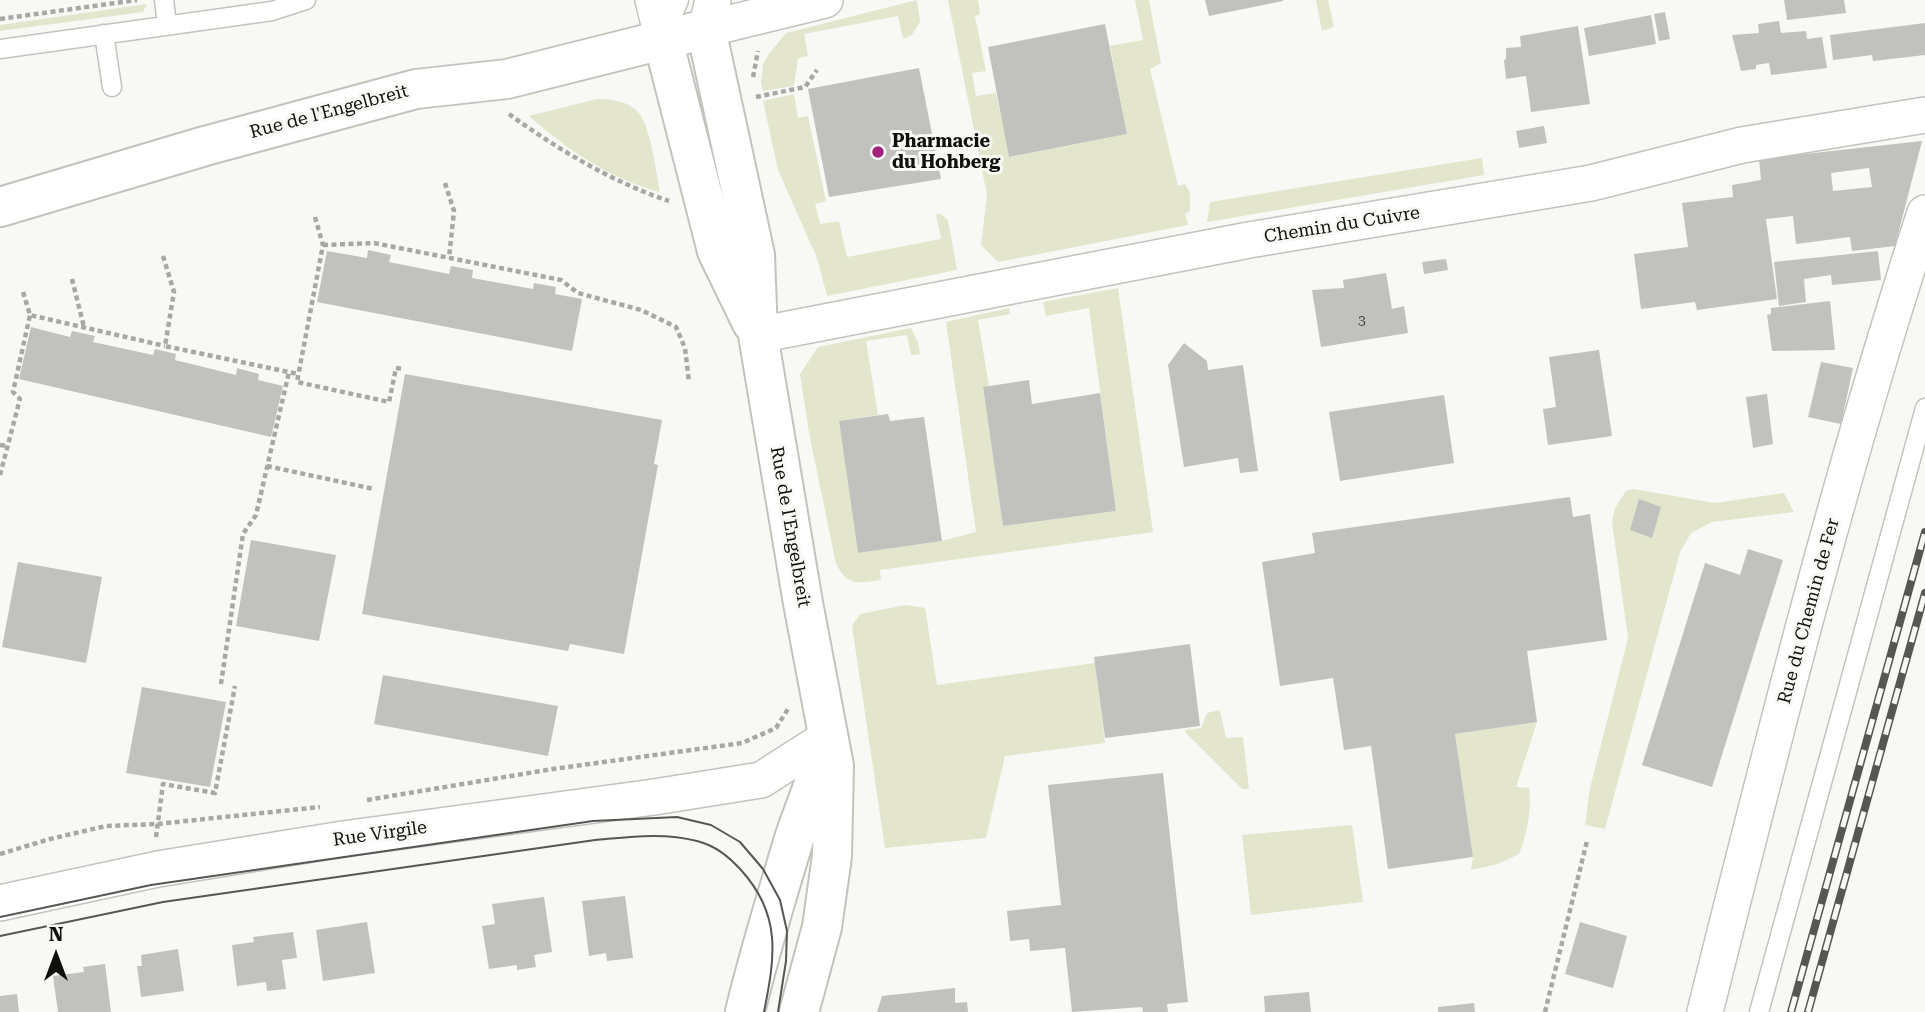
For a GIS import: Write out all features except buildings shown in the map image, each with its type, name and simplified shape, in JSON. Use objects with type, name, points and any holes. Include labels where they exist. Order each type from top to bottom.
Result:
[{"type":"street","points":[[653,0],[663,40]]},
{"type":"street","points":[[705,10],[825,0]]},
{"type":"street","name":"Rue de l'Engelbreit","points":[[0,207],[416,89],[507,79],[628,50],[663,40],[705,10],[755,255],[758,335],[814,720],[834,766],[824,792],[796,835],[770,917],[745,1012]]},
{"type":"street","name":"Rue de l'Engelbreit","points":[[663,40],[717,251],[758,335]]},
{"type":"street","name":"Chemin du Cuivre","points":[[758,335],[1212,247],[1591,183],[1742,145],[1925,115]]},
{"type":"street","name":"Rue du Chemin de Fer","points":[[1705,1012],[1849,461],[1925,213]]},
{"type":"street","name":"Rue Virgile","points":[[761,780],[814,720]]},
{"type":"street","name":"Rue Virgile","points":[[0,903],[158,869],[343,839],[761,780],[798,781],[824,792]]},
{"type":"street","name":"Rue de l'Engelbreit","points":[[799,1012],[822,927],[832,856],[824,792]]},
{"type":"lane","points":[[164,0],[167,25]]},
{"type":"lane","points":[[0,49],[272,11],[306,0]]},
{"type":"lane","points":[[663,40],[679,0]]},
{"type":"lane","points":[[104,34],[112,87]]},
{"type":"lane","points":[[1759,1012],[1925,408]]},
{"type":"path","points":[[0,19],[137,0]]},
{"type":"path","points":[[755,97],[805,87],[817,70]]},
{"type":"path","points":[[507,113],[593,168],[671,202]]},
{"type":"path","points":[[444,183],[454,211],[449,258]]},
{"type":"path","points":[[315,217],[323,245],[297,382],[389,402],[396,368],[404,369]]},
{"type":"path","points":[[323,245],[374,243],[561,280],[578,293],[641,310],[676,327],[685,348],[688,382]]},
{"type":"path","points":[[163,256],[174,292],[165,346]]},
{"type":"path","points":[[72,279],[84,327]]},
{"type":"path","points":[[0,475],[20,399],[13,392],[30,315],[23,292]]},
{"type":"path","points":[[30,315],[298,374]]},
{"type":"path","points":[[221,684],[243,534],[256,515],[289,372]]},
{"type":"path","points":[[0,444],[8,446]]},
{"type":"path","points":[[267,466],[374,489]]},
{"type":"path","points":[[158,869],[157,824],[163,784],[215,793],[235,685]]},
{"type":"path","points":[[361,801],[553,769],[742,743],[776,728],[814,720]]},
{"type":"path","points":[[0,854],[50,839],[106,827],[320,807]]},
{"type":"path","points":[[1545,1012],[1587,841]]},
{"type":"green space","points":[[917,0],[920,22],[912,35],[903,39],[898,16],[804,34],[808,56],[798,58],[794,86],[763,91],[763,64],[786,33]]},
{"type":"green space","points":[[948,0],[978,0],[980,14],[975,16],[986,71],[972,73],[976,96],[996,93],[1010,157],[1127,134],[1110,46],[1143,40],[1135,0],[1149,0],[1161,63],[1150,69],[1178,186],[1185,184],[1190,193],[1190,211],[1185,214],[1188,225],[998,262],[981,245],[987,195]]},
{"type":"green space","points":[[1316,0],[1328,0],[1334,27],[1322,31]]},
{"type":"green space","points":[[147,4],[143,12],[0,31],[0,25]]},
{"type":"green space","points":[[794,94],[798,118],[808,116],[826,201],[815,204],[820,224],[839,221],[847,257],[941,239],[936,214],[941,214],[948,220],[957,270],[827,296],[817,258],[778,170],[763,101]]},
{"type":"green space","points":[[597,99],[624,103],[634,108],[643,119],[650,139],[660,192],[624,180],[590,162],[529,116]]},
{"type":"green space","points":[[1482,158],[1484,175],[1207,222],[1210,202]]},
{"type":"green space","points":[[1118,288],[1153,532],[880,570],[881,580],[854,582],[845,577],[836,564],[809,433],[800,374],[818,347],[911,328],[918,343],[920,354],[911,355],[907,335],[866,341],[878,415],[839,421],[858,553],[942,541],[976,532],[946,322],[1009,308],[1010,314],[978,320],[989,386],[983,388],[1003,526],[1116,511],[1089,308],[1046,316],[1043,302]]},
{"type":"green space","points":[[1633,489],[1715,503],[1784,493],[1794,512],[1712,522],[1691,533],[1680,552],[1605,829],[1585,825],[1590,788],[1628,638],[1612,522],[1615,508],[1626,491]]},
{"type":"green space","points":[[906,605],[925,608],[937,685],[1095,663],[1105,743],[1005,756],[986,838],[885,848],[852,626],[860,614]]},
{"type":"green space","points":[[1220,710],[1226,738],[1243,737],[1249,789],[1242,789],[1185,732],[1201,728],[1207,713]]},
{"type":"green space","points":[[1537,722],[1516,787],[1529,788],[1530,796],[1528,821],[1519,854],[1498,864],[1471,870],[1473,857],[1455,734]]},
{"type":"green space","points":[[1352,825],[1363,902],[1251,915],[1242,835]]},
{"type":"tram line","points":[[0,917],[151,885],[593,821],[677,817],[711,825],[740,842],[763,869],[780,900],[787,931],[786,961],[778,1012]]},
{"type":"tram line","points":[[0,936],[163,902],[595,840],[646,836],[684,838],[704,843],[731,860],[754,887],[763,903],[772,937],[771,973],[764,1012]]},
{"type":"railway","points":[[1791,1012],[1925,532]]},
{"type":"railway","points":[[1808,1012],[1925,593]]},
{"type":"place","name":"Pharmacie du Hohberg","points":[[878,152]]}]
